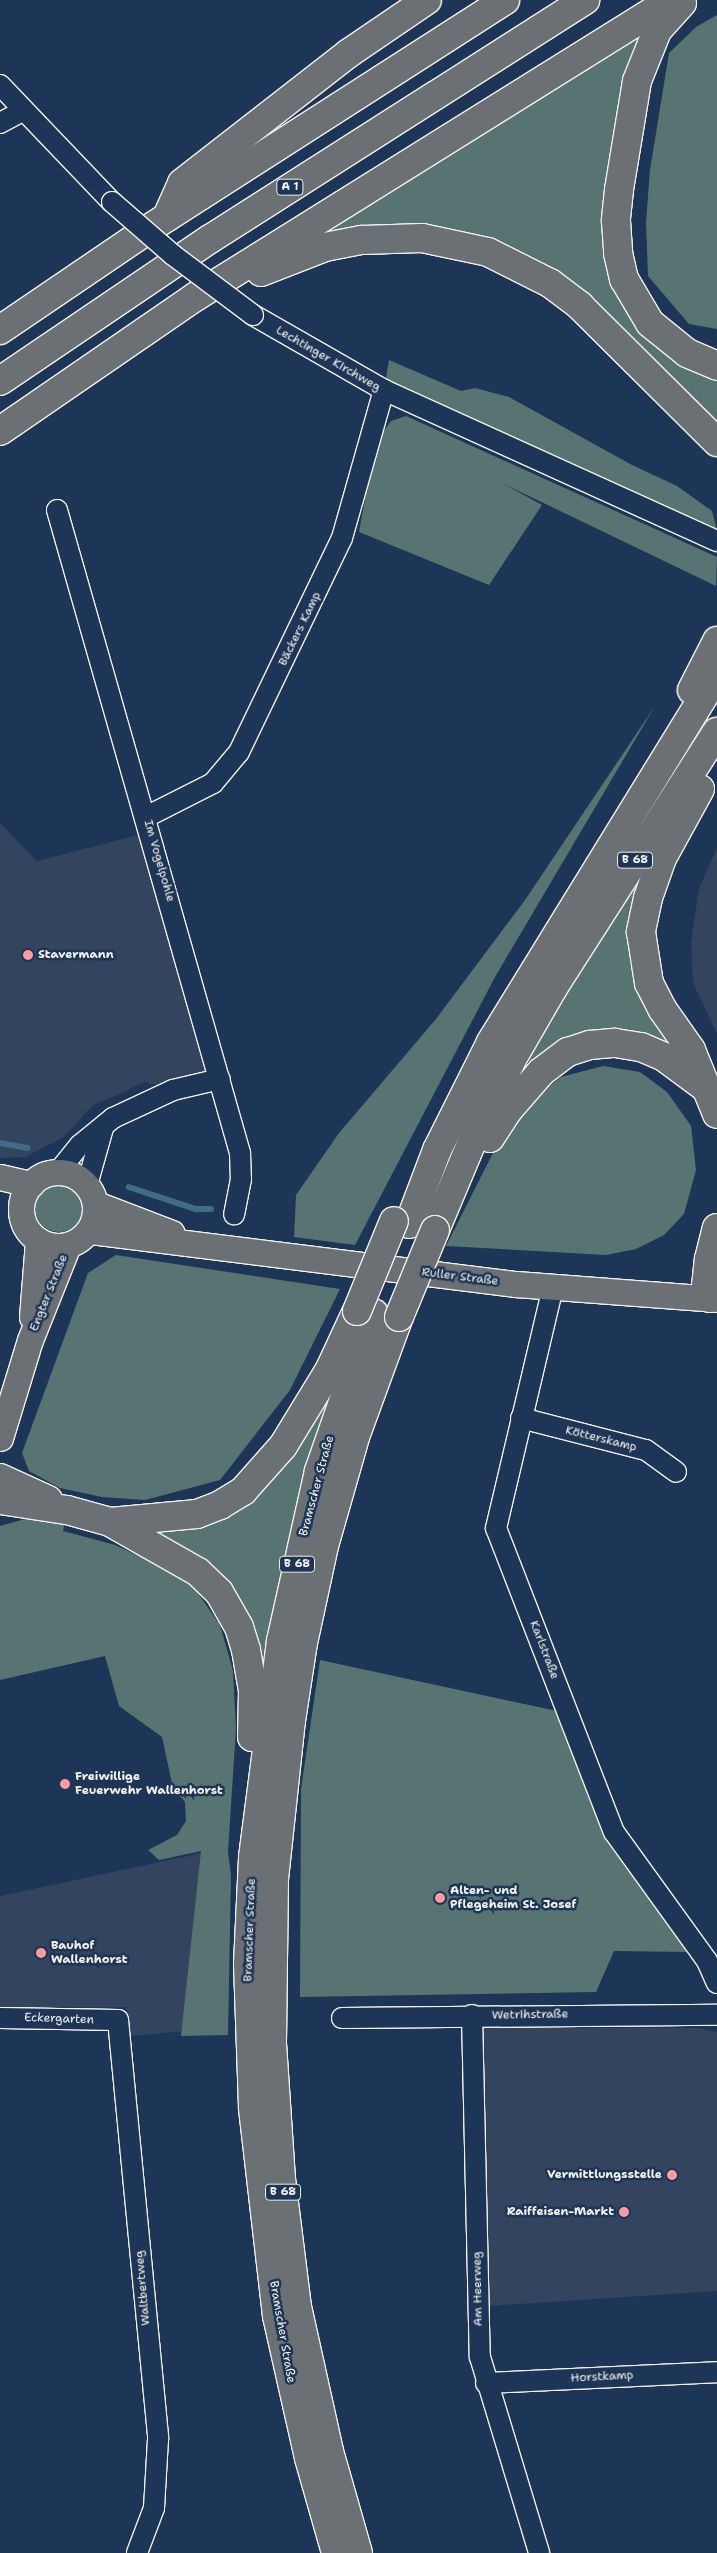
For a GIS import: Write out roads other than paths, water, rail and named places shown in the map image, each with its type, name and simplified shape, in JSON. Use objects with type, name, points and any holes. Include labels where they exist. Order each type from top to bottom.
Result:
[{"type":"highway","points":[[167,217],[182,183],[349,53],[426,0]]},
{"type":"highway","points":[[0,330],[167,217],[505,0]]},
{"type":"highway","name":"A 1","points":[[0,381],[210,239],[585,0]]},
{"type":"highway","points":[[0,431],[195,297],[671,0]]},
{"type":"highway","points":[[685,0],[657,31],[637,81],[618,190],[616,221],[618,253],[624,279],[650,323],[687,353],[717,366]]},
{"type":"highway","points":[[195,297],[219,294],[288,260],[325,247],[392,237],[454,242],[520,266],[550,283],[580,306],[717,442]]},
{"type":"highway","points":[[646,794],[655,760],[717,641]]},
{"type":"highway","name":"B 68","points":[[377,1314],[413,1225],[420,1160],[437,1150],[467,1087],[520,993],[646,794],[717,675]]},
{"type":"highway","name":"B 68","points":[[413,1225],[451,1192],[504,1076],[539,1012],[717,732]]},
{"type":"highway","points":[[712,1102],[691,1050],[662,1010],[649,983],[641,932],[648,898],[662,858],[717,759]]},
{"type":"highway","points":[[451,1192],[470,1173],[515,1101],[540,1072],[568,1052],[590,1045],[615,1043],[641,1047],[664,1057],[712,1102]]},
{"type":"highway","points":[[110,1522],[197,1514],[243,1491],[283,1446],[330,1369],[377,1314],[413,1225]]},
{"type":"highway","points":[[713,1299],[706,1286],[709,1259],[717,1228]]},
{"type":"highway","name":"Bramscher Straße","points":[[336,2553],[294,2396],[278,2316],[260,2182],[248,2033],[252,1857],[281,1641],[301,1545],[319,1471],[377,1314]]},
{"type":"highway","name":"Bramscher Straße","points":[[358,2553],[315,2390],[297,2307],[287,2228],[272,2042],[274,1879],[291,1720],[303,1643],[324,1546],[355,1437],[377,1314]]},
{"type":"highway","points":[[0,1478],[67,1510]]},
{"type":"highway","points":[[0,1500],[67,1510],[110,1522],[198,1572],[219,1592],[239,1627],[252,1691],[244,1834],[252,1857]]},
{"type":"main road","points":[[58,1172],[79,1177],[91,1194],[89,1231],[68,1245],[58,1246],[38,1240],[11,1206],[31,1184],[43,1175],[58,1172]]},
{"type":"main road","points":[[0,1177],[31,1184]]},
{"type":"main road","name":"Ruller Straße","points":[[91,1194],[205,1245]]},
{"type":"main road","name":"Ruller Straße","points":[[89,1231],[553,1287],[713,1299]]},
{"type":"main road","name":"Engter Straße","points":[[30,1340],[38,1240]]},
{"type":"main road","name":"Engter Straße","points":[[0,1438],[30,1340],[68,1245]]},
{"type":"street","name":"Lechtinger Kirchweg","points":[[0,85],[112,202],[173,255],[253,314],[384,390],[717,541]]},
{"type":"street","points":[[0,123],[23,111]]},
{"type":"street","name":"Bäckers Kamp","points":[[146,817],[213,783],[239,752],[342,538],[384,390]]},
{"type":"street","name":"Im Vogelpohle","points":[[57,510],[146,817],[240,1153],[242,1179],[234,1214]]},
{"type":"street","points":[[58,1172],[80,1145],[113,1118],[136,1105],[173,1090],[220,1080]]},
{"type":"street","points":[[91,1194],[103,1128]]},
{"type":"street","name":"Karlstraße","points":[[553,1287],[496,1528],[614,1832],[707,1961],[717,1983]]},
{"type":"street","name":"Kötterskamp","points":[[521,1418],[646,1450],[676,1472]]},
{"type":"street","name":"Wetrihstraße","points":[[342,2018],[472,2015],[717,2015]]},
{"type":"street","name":"Am Heerweg","points":[[472,2015],[479,2338],[486,2383],[539,2553]]},
{"type":"street","name":"Eckergarten","points":[[0,2018],[118,2020]]},
{"type":"street","name":"Waltbertweg","points":[[118,2020],[158,2438],[154,2508],[137,2553]]},
{"type":"street","name":"Horstkamp","points":[[486,2383],[717,2372]]},
{"type":"waterway","points":[[0,1143],[28,1148]]},
{"type":"waterway","points":[[129,1187],[196,1209],[211,1209]]},
{"type":"place","name":"Stavermann","points":[[28,955]]},
{"type":"place","name":"Freiwillige Feuerwehr Wallenhorst","points":[[65,1784]]},
{"type":"place","name":"Alten- und Pflegeheim St. Josef","points":[[440,1898]]},
{"type":"place","name":"Bauhof Wallenhorst","points":[[41,1953]]},
{"type":"place","name":"Vermittlungsstelle","points":[[672,2175]]},
{"type":"place","name":"Raiffeisen-Markt","points":[[624,2212]]}]
